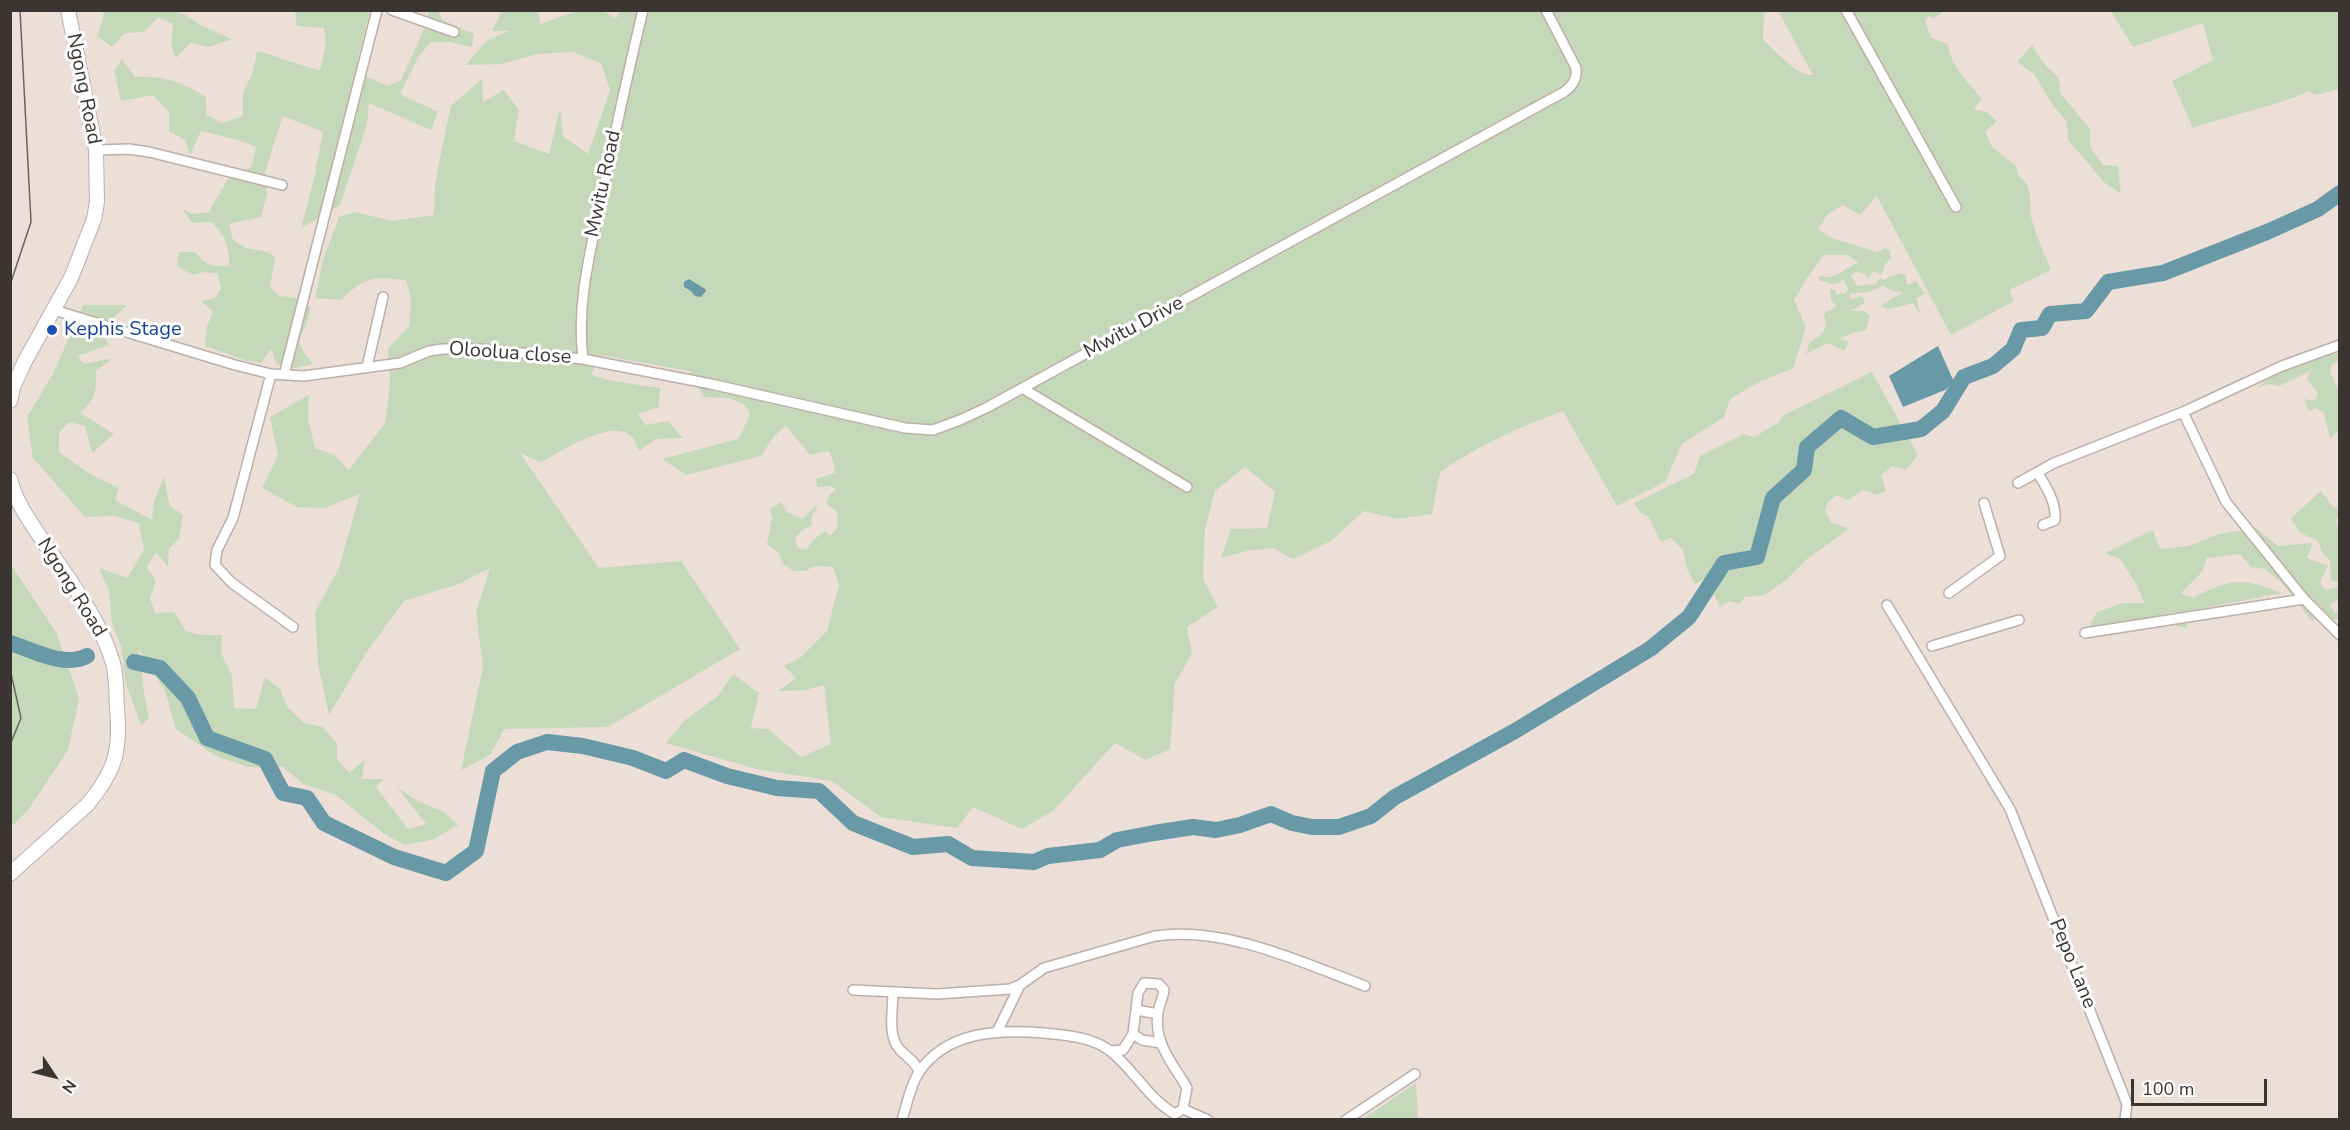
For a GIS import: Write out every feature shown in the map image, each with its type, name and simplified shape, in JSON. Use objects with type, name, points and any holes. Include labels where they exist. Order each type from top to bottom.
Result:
[{"type":"main road","name":"Ngong Road","points":[[10,401],[14,374],[71,278],[94,219],[97,202],[96,150],[68,10]]},
{"type":"main road","name":"Ngong Road","points":[[10,479],[13,491],[25,514],[91,613],[104,637],[114,665],[119,735],[118,752],[113,766],[98,792],[87,806],[10,874]]},
{"type":"street","points":[[284,375],[377,10]]},
{"type":"street","points":[[392,10],[454,32]]},
{"type":"street","name":"Mwitu Road","points":[[583,359],[580,328],[586,269],[643,10]]},
{"type":"street","name":"Mwitu Drive","points":[[583,359],[711,384],[905,428],[933,430],[960,420],[1160,315],[1572,86],[1576,68],[1546,10]]},
{"type":"street","points":[[1846,10],[1956,207]]},
{"type":"street","points":[[96,150],[129,148],[282,185]]},
{"type":"street","points":[[367,367],[383,297]]},
{"type":"street","name":"Oloolua close","points":[[54,310],[271,374],[304,376],[400,363],[429,351],[458,348],[583,359]]},
{"type":"street","points":[[2018,483],[2054,463],[2183,412],[2282,366],[2340,345]]},
{"type":"street","points":[[271,374],[233,518],[217,550],[215,565],[232,583],[293,627]]},
{"type":"street","points":[[1022,388],[1187,487]]},
{"type":"street","points":[[2183,412],[2226,502],[2304,599],[2340,635]]},
{"type":"street","points":[[2037,472],[2045,484],[2056,513],[2055,520],[2043,525]]},
{"type":"street","points":[[1949,593],[2000,556],[1984,503]]},
{"type":"street","points":[[2085,633],[2304,599]]},
{"type":"street","name":"Pepo Lane","points":[[1887,605],[2010,809],[2127,1104],[2126,1119]]},
{"type":"street","points":[[1932,646],[2019,620]]},
{"type":"street","points":[[853,990],[937,994],[1010,989],[1020,985],[1044,968],[1155,936],[1174,933],[1252,945],[1288,956],[1365,986]]},
{"type":"street","points":[[1111,1051],[1124,1050],[1133,1034],[1138,993],[1144,982],[1160,984],[1164,990],[1158,1014],[1158,1037],[1187,1088],[1183,1109]]},
{"type":"street","points":[[997,1032],[1020,985]]},
{"type":"street","points":[[893,992],[893,1039],[899,1049],[917,1065],[919,1072]]},
{"type":"street","points":[[1137,1010],[1158,1014]]},
{"type":"street","points":[[902,1119],[919,1072],[936,1055],[961,1039],[997,1032],[1063,1035],[1097,1043],[1111,1051],[1160,1106],[1174,1114],[1183,1109]]},
{"type":"street","points":[[1133,1034],[1143,1040],[1161,1043]]},
{"type":"street","points":[[1346,1119],[1415,1074]]},
{"type":"street","points":[[1183,1109],[1208,1119]]},
{"type":"green space","points":[[166,10],[184,14],[202,26],[232,39],[209,47],[190,43],[176,58],[171,46],[173,24],[158,17],[144,32],[125,33],[112,47],[97,36],[104,15],[102,11]]},
{"type":"green space","points":[[580,10],[603,11],[616,19],[620,10],[1768,11],[1764,14],[1763,39],[1793,67],[1800,72],[1813,75],[1778,11],[1943,11],[1933,19],[1929,16],[1925,21],[1931,38],[1948,44],[1956,67],[1982,99],[1974,109],[1988,113],[1997,121],[1985,132],[1992,147],[2016,166],[2019,176],[2028,186],[2034,226],[2051,270],[2009,290],[2014,301],[1951,335],[1877,196],[1860,215],[1843,205],[1827,215],[1818,229],[1832,238],[1877,252],[1885,248],[1890,251],[1891,258],[1881,275],[1873,271],[1868,279],[1866,274],[1856,272],[1851,275],[1856,285],[1875,285],[1880,278],[1883,280],[1899,273],[1906,275],[1907,285],[1916,281],[1925,294],[1916,298],[1921,316],[1913,303],[1890,309],[1880,306],[1903,292],[1893,291],[1883,286],[1869,292],[1850,294],[1850,299],[1862,296],[1865,303],[1850,311],[1864,311],[1870,316],[1866,330],[1851,333],[1840,339],[1849,342],[1844,351],[1828,343],[1806,354],[1809,343],[1821,335],[1826,326],[1824,316],[1826,311],[1832,310],[1836,305],[1831,301],[1830,289],[1835,290],[1837,295],[1845,294],[1848,288],[1843,280],[1832,284],[1819,280],[1819,275],[1834,276],[1859,263],[1848,255],[1824,255],[1794,300],[1806,327],[1793,368],[1759,382],[1730,399],[1724,417],[1682,444],[1665,482],[1617,506],[1563,411],[1499,438],[1440,472],[1432,514],[1397,519],[1364,511],[1331,541],[1293,559],[1273,548],[1247,551],[1221,558],[1231,529],[1267,528],[1275,492],[1245,467],[1215,491],[1205,529],[1203,579],[1218,607],[1187,627],[1192,654],[1175,683],[1170,749],[1146,760],[1115,743],[1054,810],[1022,829],[973,807],[957,828],[881,817],[832,781],[756,769],[666,743],[684,721],[718,696],[733,674],[759,693],[751,728],[768,729],[801,757],[831,744],[824,685],[805,690],[778,691],[796,678],[784,666],[801,657],[827,631],[839,585],[833,567],[815,566],[805,571],[794,571],[783,564],[778,552],[767,544],[772,519],[770,509],[781,502],[787,512],[802,519],[818,504],[811,526],[802,530],[795,538],[798,548],[807,550],[813,540],[825,531],[830,536],[837,528],[838,513],[826,503],[829,495],[836,489],[830,486],[817,487],[816,479],[835,473],[833,461],[829,451],[810,455],[786,426],[774,436],[761,456],[686,475],[662,459],[738,439],[750,415],[745,405],[730,398],[704,397],[689,371],[600,355],[591,375],[613,381],[660,388],[659,407],[638,414],[645,425],[668,421],[683,438],[656,439],[639,451],[630,435],[621,431],[610,431],[585,439],[541,462],[520,453],[599,568],[681,561],[740,649],[608,727],[504,729],[490,755],[461,770],[483,666],[476,612],[490,568],[459,584],[404,601],[366,653],[329,715],[318,663],[315,612],[339,568],[360,494],[325,508],[297,507],[262,488],[278,455],[270,417],[309,395],[308,419],[315,448],[334,455],[349,470],[385,423],[390,384],[388,349],[409,326],[411,298],[406,280],[385,278],[363,282],[341,300],[315,298],[323,260],[339,217],[355,212],[392,221],[434,215],[435,187],[451,106],[482,79],[483,102],[504,90],[519,110],[514,141],[549,154],[560,108],[563,136],[588,154],[610,90],[601,63],[573,52],[537,54],[502,64],[466,65],[486,41],[509,31],[492,31],[502,11],[538,11],[540,24]]},
{"type":"green space","points":[[295,11],[370,11],[357,61],[367,77],[388,86],[401,80],[422,34],[429,11],[438,11],[442,20],[474,34],[472,47],[449,42],[431,42],[419,56],[400,94],[438,112],[431,130],[369,103],[367,125],[340,205],[301,228],[323,132],[283,116],[265,172],[267,193],[261,217],[229,224],[233,240],[246,248],[268,252],[275,257],[270,287],[279,296],[297,298],[311,307],[299,342],[313,364],[296,368],[277,365],[271,349],[261,363],[247,361],[205,346],[207,326],[213,312],[201,301],[215,298],[221,288],[218,274],[203,272],[192,275],[177,266],[179,252],[195,252],[202,260],[210,264],[229,266],[229,254],[217,227],[212,222],[192,223],[183,209],[193,214],[209,212],[227,180],[252,166],[256,147],[201,131],[190,155],[185,140],[169,131],[169,112],[153,95],[121,101],[114,71],[122,59],[135,77],[156,77],[188,87],[206,97],[206,115],[222,123],[243,116],[243,92],[253,72],[257,51],[320,70],[326,44],[324,28],[297,26]]},
{"type":"green space","points":[[2111,11],[2339,11],[2339,89],[2316,95],[2309,91],[2281,102],[2193,128],[2172,81],[2213,60],[2203,23],[2133,47]]},
{"type":"green space","points":[[2032,45],[2045,65],[2058,77],[2061,94],[2090,129],[2090,147],[2103,165],[2118,166],[2121,194],[2105,183],[2068,140],[2067,122],[2052,104],[2034,74],[2017,62]]},
{"type":"green space","points":[[83,305],[127,305],[113,318],[87,330],[100,334],[110,345],[77,356],[84,364],[113,358],[96,371],[94,394],[89,404],[80,413],[114,434],[92,453],[85,426],[69,422],[59,433],[59,452],[90,474],[119,488],[115,500],[152,520],[154,501],[164,477],[170,506],[183,515],[179,539],[169,548],[168,567],[156,552],[147,567],[156,582],[150,598],[155,613],[174,612],[186,631],[201,635],[222,635],[221,653],[232,675],[234,708],[256,709],[265,677],[280,689],[288,708],[304,723],[323,727],[337,744],[337,759],[349,773],[365,760],[362,779],[384,779],[376,787],[408,829],[426,824],[397,787],[418,801],[444,812],[458,825],[432,840],[404,845],[383,833],[336,795],[303,784],[283,767],[248,767],[216,756],[176,729],[165,691],[139,649],[149,718],[141,725],[126,684],[121,646],[112,624],[109,591],[99,568],[127,578],[144,550],[139,523],[114,516],[85,517],[33,458],[27,417],[54,372]]},
{"type":"green space","points":[[2339,354],[2339,361],[2332,364],[2330,372],[2339,391],[2339,435],[2337,431],[2330,439],[2324,412],[2315,408],[2309,411],[2304,399],[2314,401],[2318,393],[2307,379],[2310,371],[2279,386],[2269,384],[2256,388],[2278,373],[2318,355]]},
{"type":"green space","points":[[1872,372],[1918,455],[1906,470],[1893,466],[1881,475],[1886,491],[1877,495],[1864,490],[1848,500],[1837,495],[1828,502],[1825,511],[1831,522],[1849,529],[1807,559],[1786,580],[1765,595],[1745,597],[1739,604],[1730,601],[1720,607],[1706,578],[1695,584],[1687,569],[1683,550],[1671,538],[1661,542],[1648,516],[1640,512],[1634,503],[1694,474],[1700,456],[1744,434],[1754,437],[1778,423],[1784,415]]},
{"type":"green space","points":[[2321,491],[2333,507],[2339,509],[2339,518],[2336,519],[2339,535],[2339,582],[2331,581],[2330,561],[2322,552],[2318,541],[2299,532],[2291,518]]},
{"type":"green space","points":[[2256,528],[2278,546],[2313,543],[2307,558],[2328,566],[2320,582],[2325,590],[2339,587],[2339,600],[2330,604],[2335,613],[2339,610],[2339,619],[2311,620],[2282,583],[2265,569],[2251,567],[2240,554],[2207,558],[2202,572],[2181,593],[2193,598],[2227,583],[2246,582],[2282,593],[2188,611],[2187,628],[2176,626],[2174,612],[2161,615],[2154,626],[2140,621],[2114,635],[2083,637],[2097,612],[2123,603],[2145,603],[2120,559],[2105,553],[2153,530],[2160,549],[2189,546],[2219,534]]},
{"type":"green space","points":[[11,565],[57,634],[79,698],[68,750],[28,810],[11,827]]},
{"type":"green space","points":[[1416,1083],[1418,1119],[1363,1119]]},
{"type":"water","points":[[689,279],[705,289],[701,297],[695,296],[684,287],[684,282]]},
{"type":"water","points":[[1938,346],[1954,382],[1945,390],[1903,407],[1889,376]]},
{"type":"waterway","points":[[134,662],[160,668],[188,698],[207,738],[265,759],[283,793],[307,798],[324,823],[394,857],[446,873],[476,851],[493,771],[517,752],[547,742],[583,746],[633,758],[666,771],[684,760],[727,776],[777,788],[819,791],[853,823],[913,847],[948,844],[972,858],[1034,862],[1048,856],[1100,850],[1117,840],[1193,827],[1216,830],[1240,825],[1271,814],[1292,823],[1312,827],[1339,827],[1371,816],[1395,797],[1515,731],[1650,649],[1689,617],[1724,563],[1757,557],[1773,498],[1804,470],[1807,447],[1841,418],[1873,437],[1921,429],[1943,411],[1964,377],[1993,366],[2013,349],[2021,330],[2042,328],[2050,314],[2086,311],[2108,282],[2163,273],[2318,209],[2340,193]]},
{"type":"waterway","points":[[10,643],[59,659],[78,659],[87,656]]},
{"type":"tram line","points":[[10,285],[31,222],[20,10]]},
{"type":"tram line","points":[[10,669],[21,718],[10,745]]},
{"type":"place","name":"Kephis Stage","points":[[52,330]]}]
